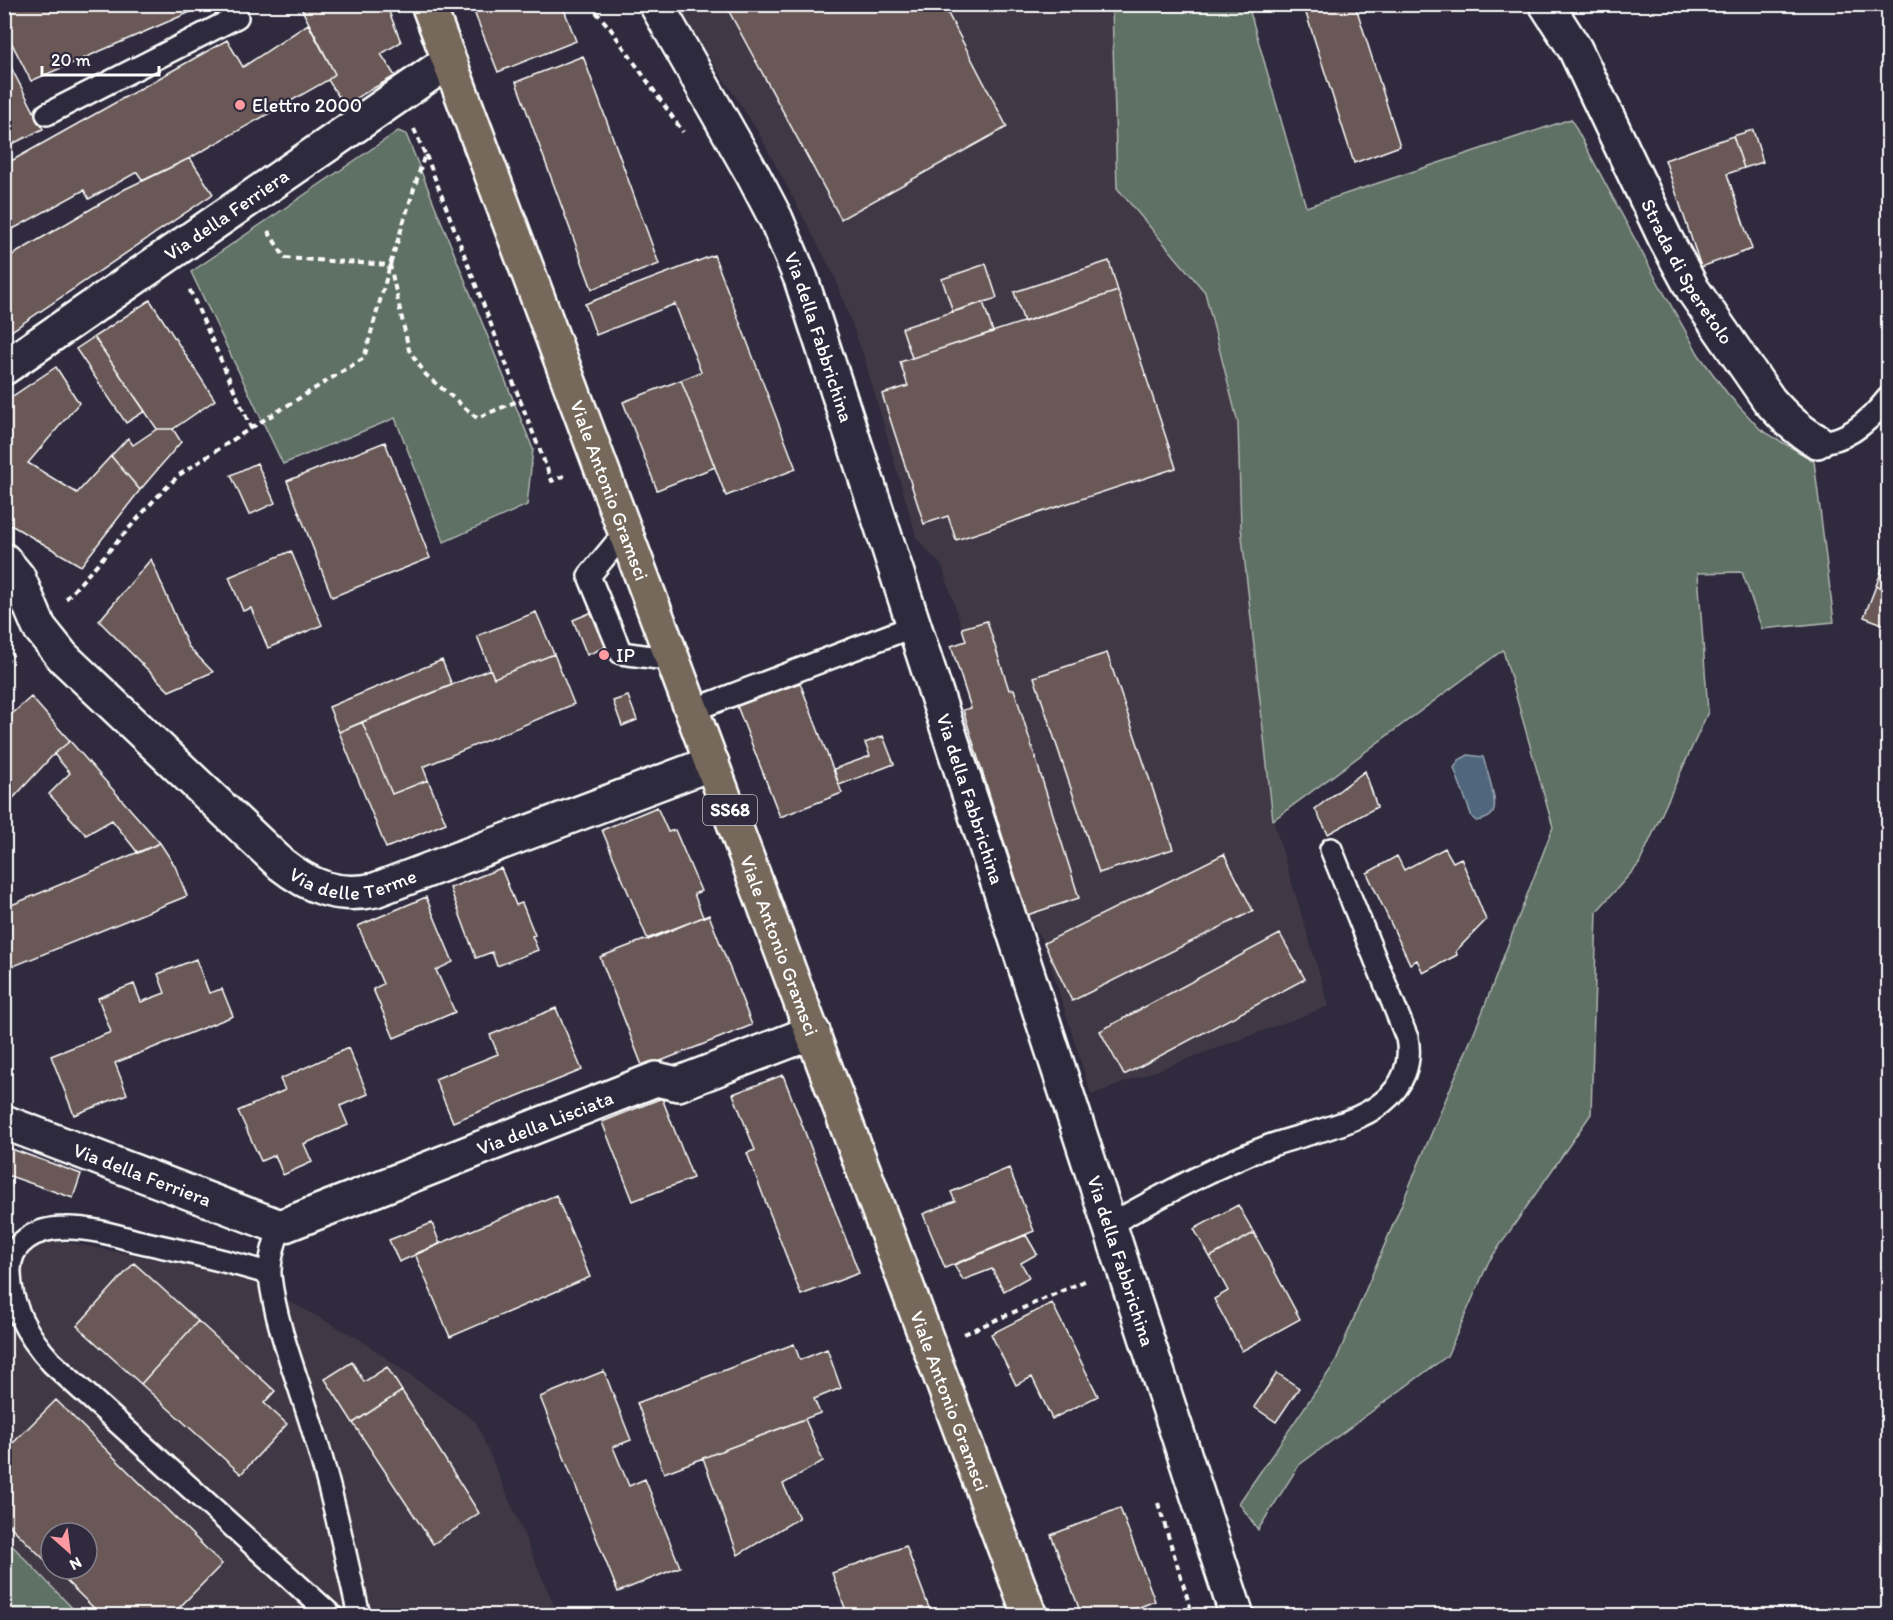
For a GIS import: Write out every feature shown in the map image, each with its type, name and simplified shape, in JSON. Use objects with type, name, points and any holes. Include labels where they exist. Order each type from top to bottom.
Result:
[{"type":"main road","name":"Viale Antonio Gramsci","points":[[428,4],[1030,1616]]},
{"type":"street","name":"Via della Fabbrichina","points":[[656,4],[753,175],[791,254],[1237,1616]]},
{"type":"street","name":"Strada di Speretolo","points":[[1546,4],[1575,50],[1665,238],[1693,290],[1769,400],[1805,434],[1816,441]]},
{"type":"street","name":"Via della Ferriera","points":[[4,368],[449,61]]},
{"type":"street","name":"Via delle Terme","points":[[4,560],[18,577],[39,627],[63,657],[281,864],[306,882],[329,891],[352,894],[375,890],[712,763]]},
{"type":"street","name":"Via della Lisciata","points":[[280,1227],[656,1079],[678,1084],[813,1032]]},
{"type":"street","name":"Via della Ferriera","points":[[4,1122],[280,1227]]},
{"type":"lane","points":[[48,114],[237,17],[233,4]]},
{"type":"lane","name":"Strada di Speretolo","points":[[1816,441],[1824,442],[1854,431],[1864,424],[1888,398]]},
{"type":"lane","points":[[626,531],[589,576],[621,653],[673,660]]},
{"type":"lane","points":[[693,710],[914,626]]},
{"type":"lane","points":[[1109,1225],[1221,1166],[1269,1146],[1354,1119],[1374,1109],[1400,1084],[1408,1060],[1407,1038],[1331,849]]},
{"type":"lane","points":[[280,1227],[272,1253],[270,1274],[281,1324],[314,1432],[336,1515],[359,1616]]},
{"type":"lane","points":[[270,1274],[235,1263],[95,1231],[64,1228],[42,1231],[20,1243],[10,1260],[14,1299],[19,1314],[28,1332],[52,1363],[332,1616]]},
{"type":"path","points":[[589,4],[610,28],[688,140]]},
{"type":"path","points":[[400,96],[425,154],[552,480],[599,462]]},
{"type":"path","points":[[4,663],[179,476],[364,358],[425,154]]},
{"type":"path","points":[[249,200],[285,258],[390,265]]},
{"type":"path","points":[[173,252],[251,428]]},
{"type":"path","points":[[390,265],[410,350],[426,375],[477,418],[520,400]]},
{"type":"path","points":[[963,1334],[1122,1267]]},
{"type":"path","points":[[1085,1268],[1089,1279]]},
{"type":"path","points":[[1155,1492],[1193,1616]]},
{"type":"shaded area","points":[[675,5],[1112,5],[1117,188],[1205,292],[1238,423],[1241,527],[1273,820],[1329,1006],[1091,1095],[1044,943],[1027,915],[963,710],[970,707],[951,646],[966,641],[962,628],[942,566],[917,539],[864,357],[834,275],[757,130]]},
{"type":"shaded area","points":[[5,1230],[241,1276],[358,1338],[476,1422],[558,1615],[80,1615],[47,1581],[99,1581],[99,1521],[39,1521],[39,1572],[5,1537]]},
{"type":"green space","points":[[1112,5],[1248,5],[1306,207],[1571,119],[1699,355],[1727,393],[1760,429],[1814,461],[1834,622],[1762,629],[1742,572],[1698,573],[1708,712],[1639,864],[1597,911],[1591,1114],[1489,1261],[1447,1356],[1299,1465],[1258,1530],[1239,1503],[1335,1363],[1482,1013],[1553,827],[1503,650],[1273,820],[1241,527],[1238,423],[1205,292],[1117,188]]},
{"type":"green space","points":[[398,131],[406,134],[533,449],[527,505],[444,542],[395,418],[283,464],[191,272]]},
{"type":"green space","points":[[4,1537],[39,1573],[39,1581],[46,1581],[80,1615],[5,1615]]},
{"type":"water","points":[[1468,755],[1483,757],[1494,802],[1493,813],[1485,819],[1476,821],[1472,817],[1454,768],[1459,760]]},
{"type":"building","points":[[6,4],[201,4],[202,7],[31,81],[4,28],[4,9],[8,8]]},
{"type":"building","points":[[299,4],[386,4],[401,42],[381,54],[395,76],[344,105],[328,80],[335,74]]},
{"type":"building","points":[[471,4],[562,4],[576,41],[498,72]]},
{"type":"building","points":[[725,4],[943,4],[1007,127],[841,219]]},
{"type":"building","points":[[1303,4],[1355,4],[1400,146],[1354,163]]},
{"type":"building","points":[[308,24],[335,74],[328,80],[190,158],[143,181],[137,172],[89,199],[84,190],[13,229],[4,214],[4,165],[227,40],[243,67]]},
{"type":"building","points":[[4,54],[43,129],[4,148]]},
{"type":"building","points":[[583,56],[659,264],[592,289],[516,82]]},
{"type":"building","points":[[1753,130],[1763,162],[1744,168],[1733,136]]},
{"type":"building","points":[[1733,136],[1744,168],[1727,174],[1752,249],[1701,267],[1665,160]]},
{"type":"building","points":[[190,158],[213,194],[4,336],[4,260],[125,189]]},
{"type":"building","points":[[714,255],[796,469],[726,496],[681,380],[701,372],[675,304],[596,335],[585,304]]},
{"type":"building","points":[[1109,261],[1118,291],[1024,322],[1014,292]]},
{"type":"building","points":[[986,264],[997,298],[953,312],[942,279]]},
{"type":"building","points":[[1118,291],[1176,468],[956,540],[948,516],[924,524],[882,394],[908,386],[900,362]]},
{"type":"building","points":[[150,300],[215,400],[173,429],[157,429],[94,337]]},
{"type":"building","points":[[983,302],[993,332],[912,358],[902,328]]},
{"type":"building","points":[[94,337],[145,411],[126,423],[76,349]]},
{"type":"building","points":[[56,367],[79,403],[28,463],[77,493],[111,456],[140,490],[81,566],[4,521],[4,402]]},
{"type":"building","points":[[681,380],[715,467],[657,490],[623,402]]},
{"type":"building","points":[[157,429],[173,429],[181,442],[140,490],[111,456],[128,438],[133,445]]},
{"type":"building","points":[[385,442],[430,558],[332,597],[287,481]]},
{"type":"building","points":[[257,463],[275,503],[249,515],[231,475]]},
{"type":"building","points":[[291,551],[322,625],[268,648],[251,608],[243,611],[229,577]]},
{"type":"building","points":[[1888,553],[1888,590],[1876,586]]},
{"type":"building","points":[[151,559],[188,646],[213,672],[169,691],[99,621]]},
{"type":"building","points":[[1876,586],[1888,590],[1888,626],[1864,617]]},
{"type":"building","points":[[609,605],[624,639],[587,655],[573,620]]},
{"type":"building","points":[[536,612],[554,654],[494,678],[477,636]]},
{"type":"building","points":[[987,621],[1009,690],[1014,689],[1079,898],[1027,915],[963,710],[971,708],[951,646],[966,641],[962,628]]},
{"type":"building","points":[[1107,653],[1173,849],[1099,873],[1034,677]]},
{"type":"building","points":[[554,654],[574,704],[423,767],[428,780],[392,794],[362,722],[490,669],[494,678]]},
{"type":"building","points":[[442,660],[452,685],[339,732],[329,707]]},
{"type":"building","points":[[800,683],[842,793],[780,817],[737,706]]},
{"type":"building","points":[[628,696],[637,720],[622,726],[613,701]]},
{"type":"building","points":[[31,697],[70,741],[54,754],[4,808],[4,721]]},
{"type":"building","points":[[362,722],[392,794],[428,780],[446,823],[386,848],[339,732]]},
{"type":"building","points":[[883,736],[894,764],[839,785],[834,769],[870,756],[865,743]]},
{"type":"building","points":[[70,741],[160,843],[138,853],[112,820],[86,835],[49,794],[70,773],[54,754]]},
{"type":"building","points":[[1365,771],[1377,807],[1328,834],[1315,809]]},
{"type":"building","points":[[657,807],[668,832],[675,830],[701,891],[694,894],[703,917],[648,940],[602,830]]},
{"type":"building","points":[[160,843],[175,866],[187,896],[4,970],[4,908]]},
{"type":"building","points":[[1445,848],[1453,862],[1461,858],[1486,920],[1456,951],[1457,955],[1423,973],[1417,960],[1410,964],[1367,873],[1397,856],[1404,870]]},
{"type":"building","points":[[1224,854],[1253,911],[1072,1001],[1044,943]]},
{"type":"building","points":[[501,868],[516,905],[522,903],[535,935],[532,936],[538,950],[497,966],[492,952],[476,958],[450,888]]},
{"type":"building","points":[[426,897],[453,962],[436,970],[455,1012],[394,1038],[373,989],[383,984],[358,926]]},
{"type":"building","points":[[709,915],[752,1025],[643,1068],[600,957]]},
{"type":"building","points":[[1280,934],[1305,979],[1124,1075],[1100,1031]]},
{"type":"building","points":[[196,959],[209,993],[222,989],[233,1016],[115,1063],[127,1094],[74,1115],[51,1056],[111,1032],[98,998],[134,984],[141,1002],[165,993],[158,974]]},
{"type":"building","points":[[556,1008],[582,1070],[453,1122],[435,1079],[498,1054],[490,1035]]},
{"type":"building","points":[[348,1048],[368,1094],[340,1106],[348,1125],[304,1144],[312,1162],[283,1175],[275,1155],[261,1161],[238,1111],[285,1090],[280,1079]]},
{"type":"building","points":[[783,1075],[859,1273],[801,1295],[747,1153],[755,1150],[733,1094]]},
{"type":"building","points":[[662,1098],[693,1178],[633,1201],[602,1122]]},
{"type":"building","points":[[6,1147],[81,1174],[73,1198],[4,1174]]},
{"type":"building","points":[[1009,1168],[1034,1231],[945,1268],[923,1214],[955,1201],[951,1192]]},
{"type":"building","points":[[556,1195],[590,1277],[450,1337],[415,1254]]},
{"type":"building","points":[[1238,1205],[1254,1233],[1210,1257],[1194,1229]]},
{"type":"building","points":[[432,1223],[440,1244],[399,1262],[389,1240]]},
{"type":"building","points":[[1254,1233],[1300,1319],[1242,1351],[1214,1299],[1228,1291],[1210,1257]]},
{"type":"building","points":[[1026,1235],[1037,1254],[1021,1263],[1029,1277],[1004,1291],[992,1269],[963,1280],[954,1265]]},
{"type":"building","points":[[134,1263],[198,1321],[141,1384],[77,1326]]},
{"type":"building","points":[[1052,1303],[1098,1396],[1052,1419],[1032,1377],[1016,1385],[991,1334]]},
{"type":"building","points":[[198,1321],[275,1391],[264,1403],[287,1424],[241,1474],[141,1384]]},
{"type":"building","points":[[794,1344],[800,1360],[827,1349],[841,1388],[814,1399],[820,1413],[664,1473],[637,1403]]},
{"type":"building","points":[[352,1362],[364,1382],[387,1367],[402,1391],[353,1423],[325,1379]]},
{"type":"building","points":[[604,1371],[631,1440],[613,1447],[629,1486],[645,1479],[680,1567],[618,1592],[540,1397]]},
{"type":"building","points":[[1277,1373],[1299,1388],[1276,1422],[1254,1407]]},
{"type":"building","points":[[402,1391],[479,1513],[433,1544],[353,1423]]},
{"type":"building","points":[[56,1400],[222,1564],[171,1616],[102,1616],[66,1581],[99,1581],[99,1521],[39,1521],[39,1554],[4,1520],[4,1452]]},
{"type":"building","points":[[805,1419],[823,1461],[783,1484],[799,1518],[738,1555],[703,1458]]},
{"type":"building","points":[[1120,1508],[1155,1601],[1117,1616],[1082,1616],[1051,1535]]},
{"type":"building","points":[[906,1546],[932,1616],[848,1616],[832,1573]]},
{"type":"place","name":"Elettro 2000","points":[[240,105]]},
{"type":"place","name":"IP","points":[[604,655]]}]
